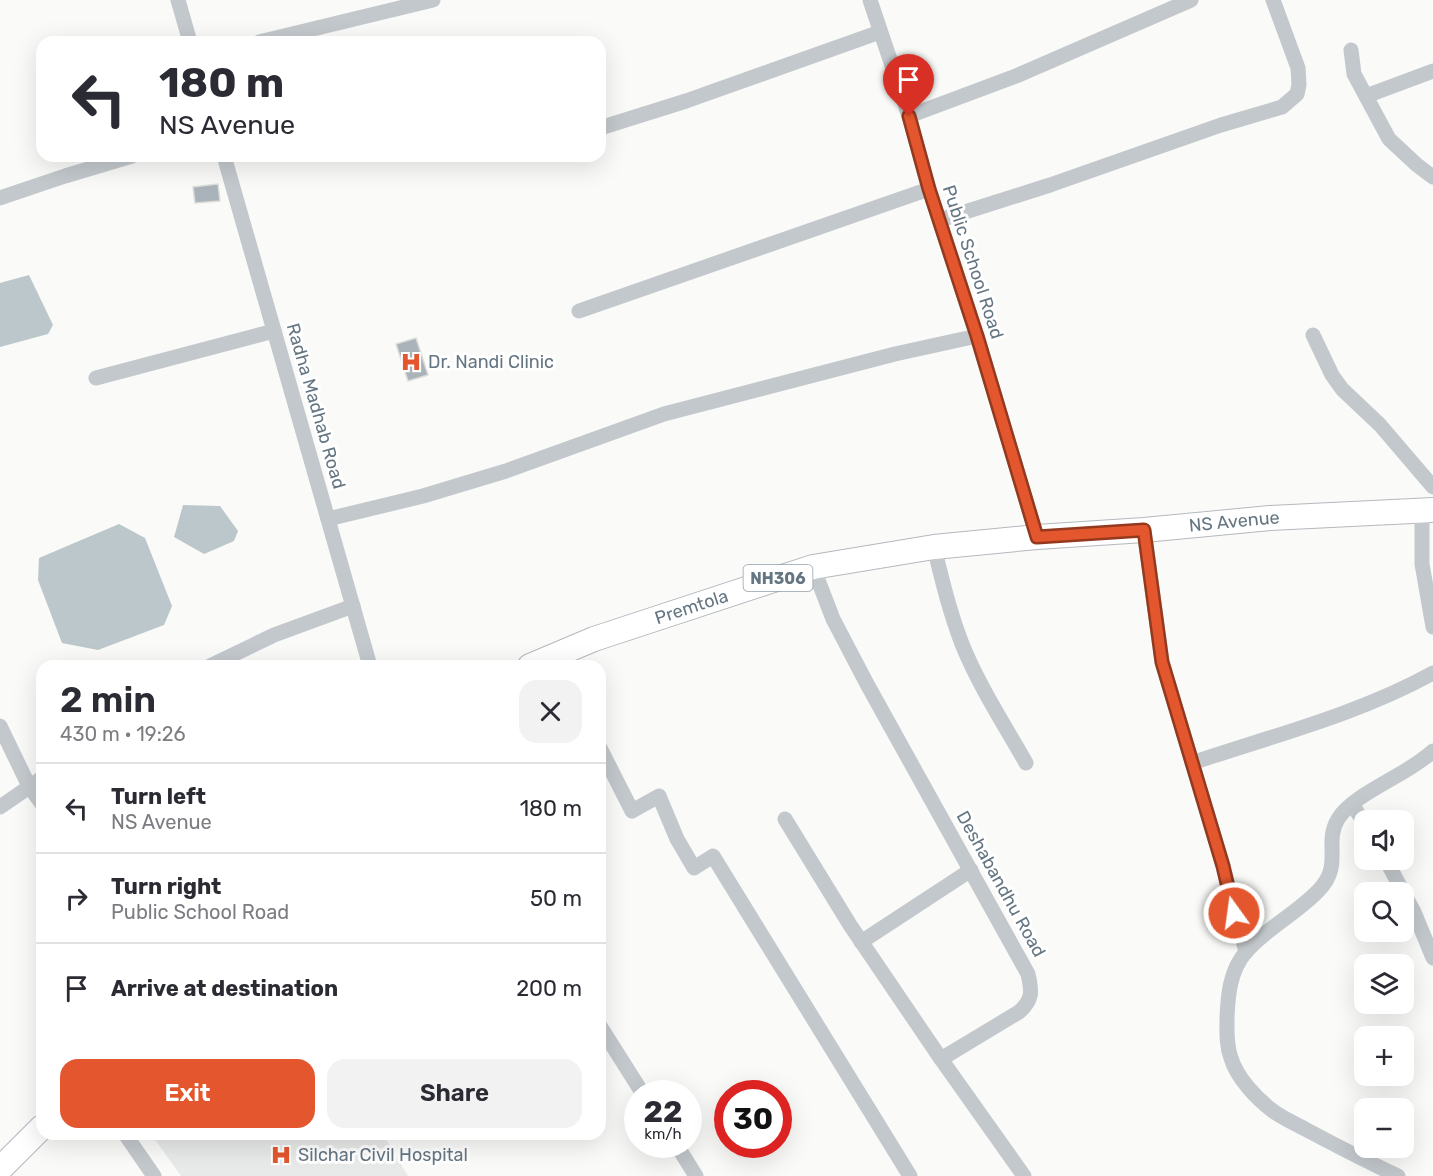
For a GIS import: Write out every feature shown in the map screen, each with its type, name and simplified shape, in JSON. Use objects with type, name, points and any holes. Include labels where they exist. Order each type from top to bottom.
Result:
[{"type":"highway","name":"NS Avenue","points":[[1037,537],[1270,518],[1428,510]]},
{"type":"highway","name":"Premtola","points":[[557,660],[659,616],[813,567],[934,547],[1037,537]]},
{"type":"highway","points":[[0,1169],[36,1132]]},
{"type":"street","points":[[178,0],[188,36]]},
{"type":"street","points":[[284,36],[433,0]]},
{"type":"street","name":"Public School Road","points":[[870,0],[909,116],[929,189],[977,336],[1037,537]]},
{"type":"street","points":[[909,116],[1016,76],[1191,0]]},
{"type":"street","points":[[940,220],[1050,185],[1221,124],[1282,107],[1297,94],[1298,68],[1273,0]]},
{"type":"street","points":[[606,126],[686,101],[880,32]]},
{"type":"street","points":[[1351,50],[1354,74],[1389,139],[1433,177]]},
{"type":"street","points":[[1366,96],[1433,71]]},
{"type":"street","points":[[0,198],[112,162]]},
{"type":"street","name":"Radha Madhab Road","points":[[226,162],[368,660]]},
{"type":"street","points":[[579,311],[929,189]]},
{"type":"street","points":[[96,378],[274,332]]},
{"type":"street","points":[[1313,335],[1332,375],[1342,389],[1380,425],[1433,487]]},
{"type":"street","points":[[328,519],[423,496],[506,471],[664,414],[884,356],[977,336]]},
{"type":"street","points":[[1428,510],[1421,531],[1422,564],[1433,627]]},
{"type":"street","points":[[1144,530],[1162,662],[1246,952]]},
{"type":"street","points":[[934,547],[950,610],[963,646],[997,714],[1026,763]]},
{"type":"street","name":"Deshabandhu Road","points":[[813,567],[833,619],[1028,974],[1032,989],[1030,999],[1019,1012],[941,1059]]},
{"type":"street","points":[[222,660],[274,635],[353,606]]},
{"type":"street","points":[[1192,763],[1372,702],[1407,688],[1433,673]]},
{"type":"street","points":[[0,726],[36,782],[0,807]]},
{"type":"street","points":[[1363,810],[1433,751]]},
{"type":"street","points":[[606,760],[632,811],[659,795],[677,839],[694,868],[713,856],[910,1176]]},
{"type":"street","points":[[1354,815],[1338,818],[1333,830],[1333,867],[1324,885],[1246,952],[1232,978],[1227,1001],[1227,1036],[1230,1058],[1238,1074],[1273,1112],[1398,1176]]},
{"type":"street","points":[[785,819],[861,942],[1024,1176]]},
{"type":"street","points":[[861,942],[971,870]]},
{"type":"street","points":[[1414,911],[1429,938],[1433,958]]},
{"type":"street","points":[[606,1035],[634,1080]]},
{"type":"street","points":[[129,1140],[154,1176]]},
{"type":"street","points":[[685,1158],[696,1176]]},
{"type":"shaded area","points":[[29,275],[53,325],[48,334],[0,347],[0,283]]},
{"type":"shaded area","points":[[183,505],[220,506],[238,531],[234,541],[204,554],[174,537]]},
{"type":"shaded area","points":[[119,524],[145,538],[172,606],[164,625],[98,650],[62,643],[38,580],[39,558]]},
{"type":"shaded area","name":"Silchar Civil Hospital","points":[[155,1140],[387,1140],[408,1176],[181,1176]]},
{"type":"building","points":[[218,184],[220,201],[195,203],[193,187]]},
{"type":"building","points":[[416,338],[428,375],[408,381],[396,344]]},
{"type":"place","name":"Dr. Nandi Clinic","points":[[411,362]]},
{"type":"place","name":"Silchar Civil Hospital","points":[[281,1155]]},
{"type":"route","points":[[909,116],[929,189],[977,336],[1037,537],[1144,530],[1162,662],[1223,866],[1234,913]]}]
